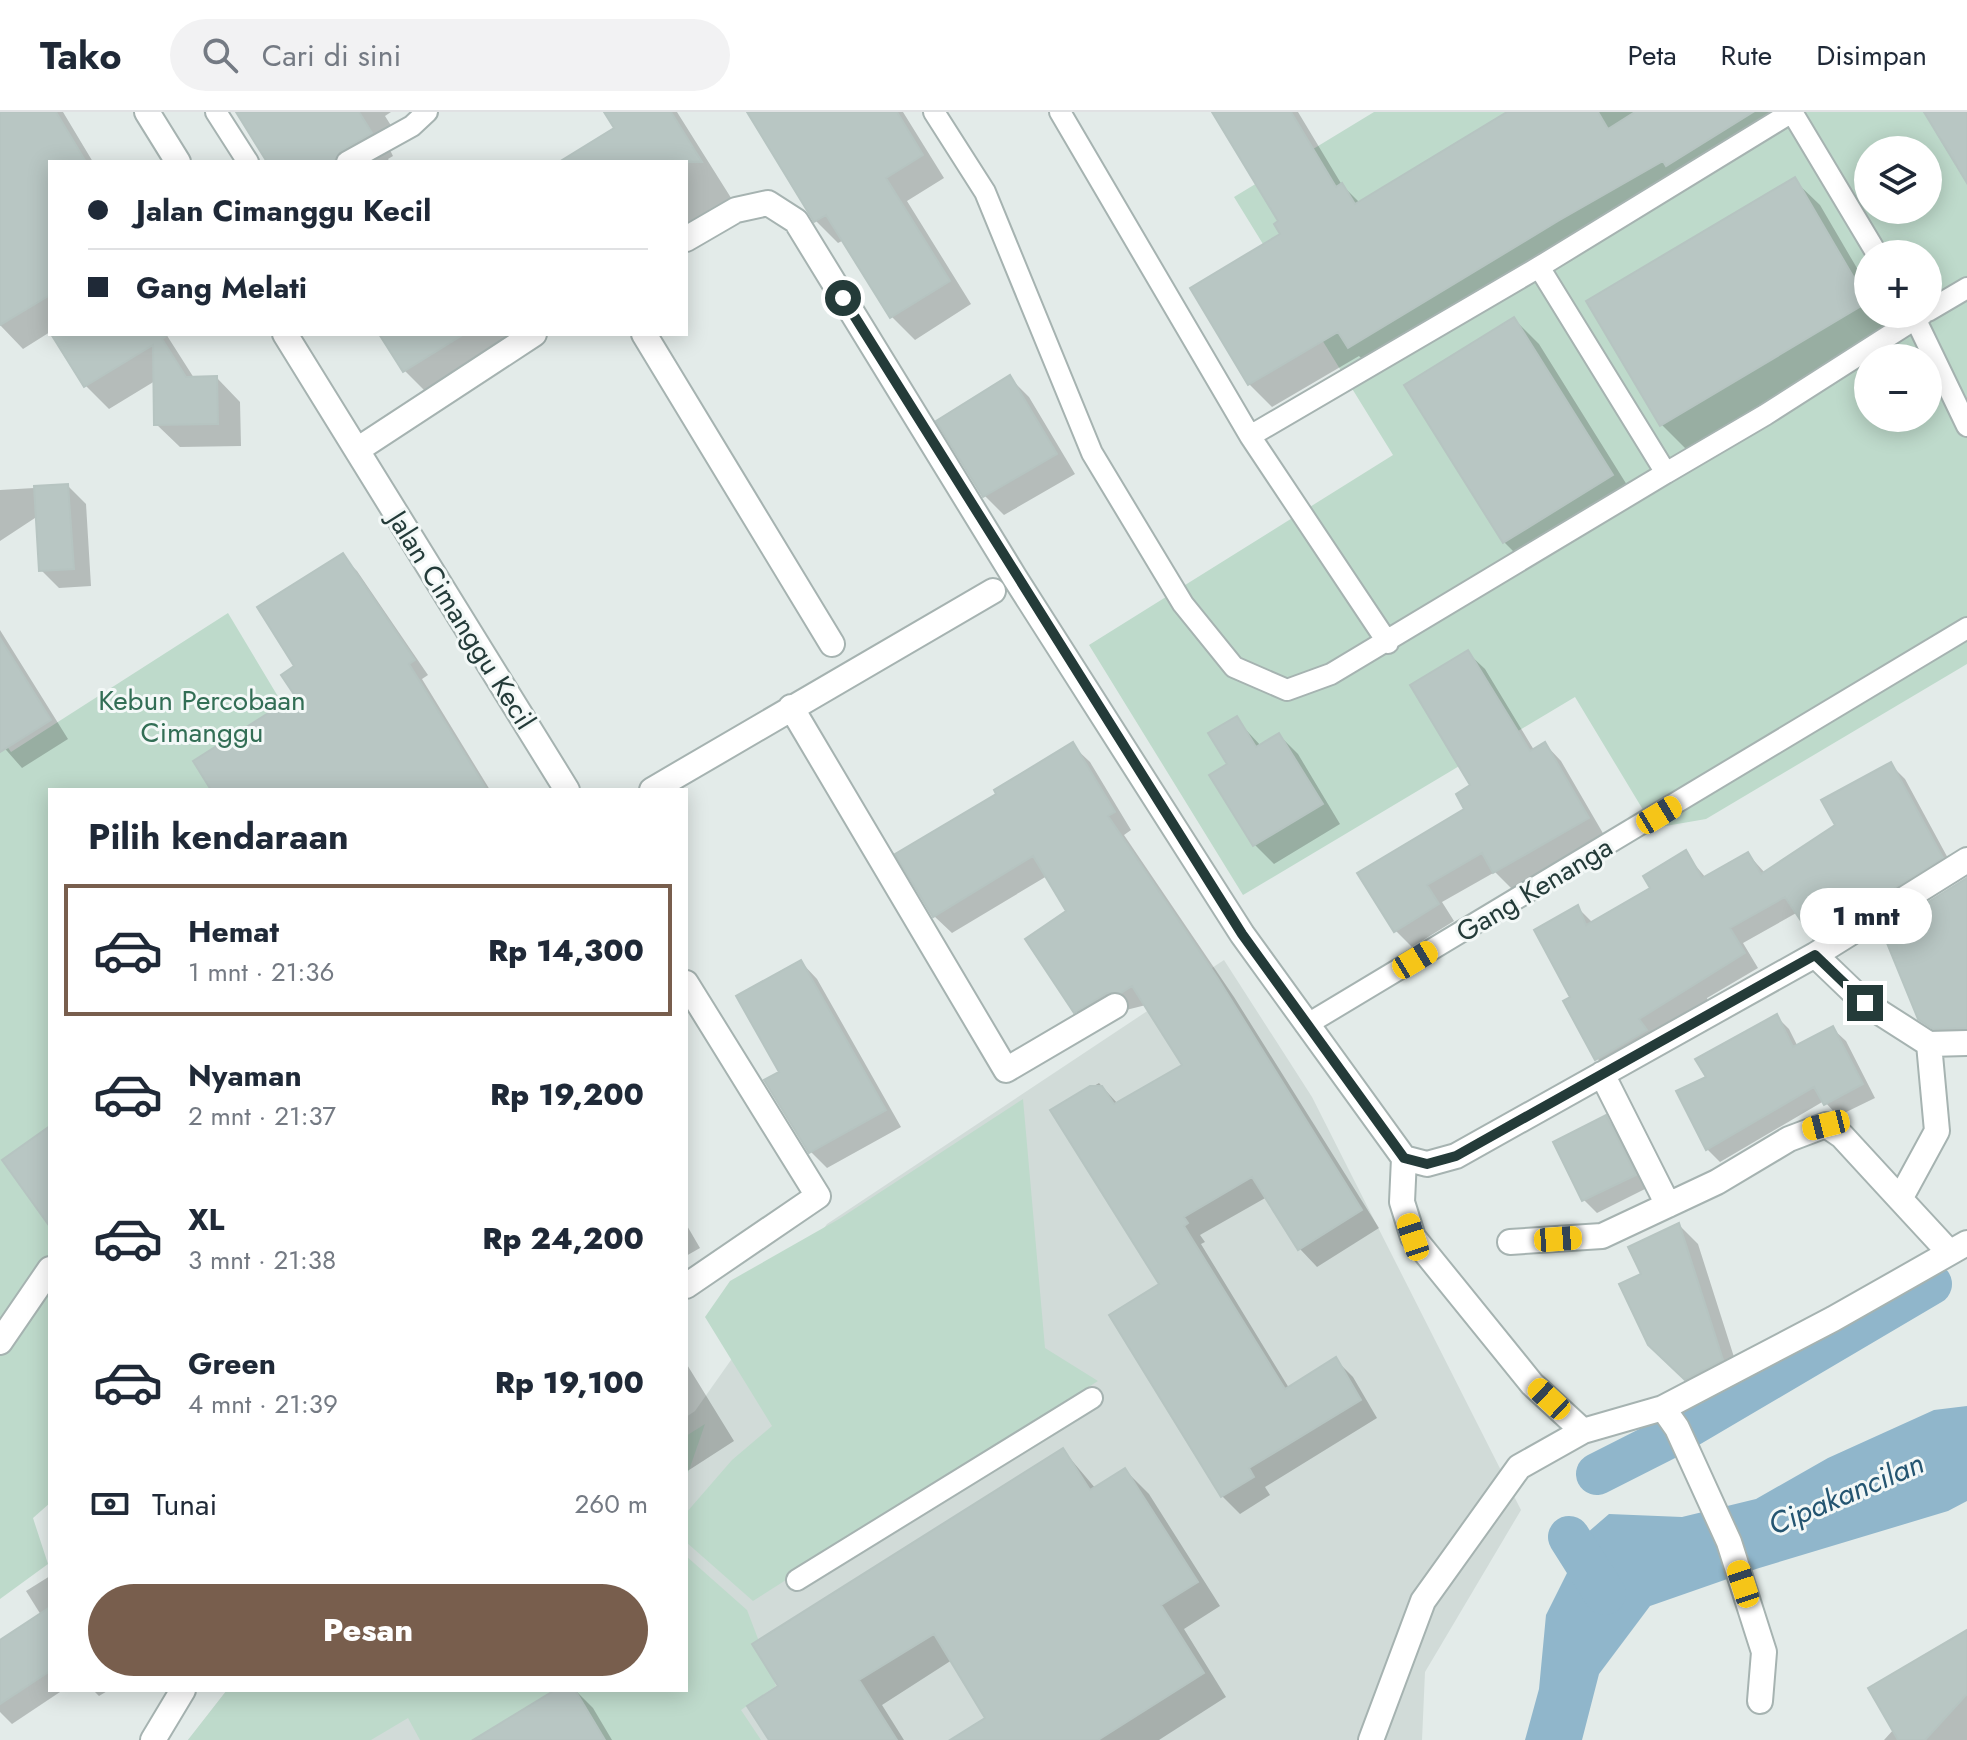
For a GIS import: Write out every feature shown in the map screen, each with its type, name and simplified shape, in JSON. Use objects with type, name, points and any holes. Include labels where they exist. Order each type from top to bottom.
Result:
[{"type":"street","points":[[147,112],[177,160]]},
{"type":"street","points":[[688,238],[736,210],[768,203],[796,221],[1015,578],[1242,934],[1404,1158],[1402,1202],[1413,1237],[1532,1384],[1583,1431]]},
{"type":"street","name":"Jalan Cimanggu Kecil","points":[[286,336],[566,788]]},
{"type":"street","points":[[357,450],[531,336]]},
{"type":"street","points":[[645,336],[832,644]]},
{"type":"street","points":[[655,788],[993,591]]},
{"type":"street","points":[[791,707],[1006,1070],[1115,1006]]},
{"type":"street","points":[[1404,1158],[1427,1164],[1456,1156],[1815,955],[1967,860]]},
{"type":"street","points":[[1815,955],[1865,1003],[1929,1044],[1967,1043]]},
{"type":"street","points":[[688,986],[818,1196],[688,1285]]},
{"type":"street","points":[[1900,1199],[1937,1131],[1929,1044]]},
{"type":"street","points":[[1602,1074],[1668,1205]]},
{"type":"street","points":[[1371,1740],[1423,1601],[1519,1467],[1583,1431],[1670,1418],[1958,1247],[1900,1199],[1842,1136],[1826,1125],[1789,1139],[1717,1182],[1602,1236],[1510,1242]]},
{"type":"street","points":[[0,1342],[48,1272]]},
{"type":"street","points":[[1670,1418],[1729,1542],[1743,1584],[1764,1652],[1760,1701]]},
{"type":"street","points":[[153,1740],[182,1692]]},
{"type":"lane","points":[[216,112],[247,160]]},
{"type":"lane","points":[[351,160],[412,126],[427,112]]},
{"type":"lane","points":[[934,112],[985,192],[1092,453],[1183,604],[1234,667],[1287,690],[1331,674],[1388,643],[1765,415],[1899,328]]},
{"type":"lane","points":[[1060,112],[1250,436],[1388,643]]},
{"type":"lane","points":[[1250,436],[1539,267],[1792,112],[1869,240]]},
{"type":"lane","points":[[1539,267],[1666,473]]},
{"type":"lane","points":[[1942,302],[1967,288]]},
{"type":"lane","points":[[1926,328],[1967,426]]},
{"type":"lane","name":"Gang Kenanga","points":[[1306,1025],[1967,628]]},
{"type":"lane","points":[[797,1580],[1092,1398]]},
{"type":"shaded area","points":[[1224,960],[1312,1097],[1521,1510],[1425,1672],[1422,1740],[188,1740],[225,1692],[688,1692],[688,1416],[695,1411],[827,1224]]},
{"type":"green space","points":[[1374,112],[1967,112],[1967,664],[1706,819],[1654,828],[1575,697],[1243,895],[1089,645],[1393,455],[1234,197]]},
{"type":"green space","name":"Kebun Percobaan Cimanggu","points":[[228,613],[333,788],[48,788],[48,1505],[33,1518],[48,1564],[0,1599],[0,736],[11,752]]},
{"type":"green space","points":[[1023,1099],[1045,1348],[1098,1381],[753,1601],[688,1544],[688,1511],[732,1460],[772,1426],[705,1317],[730,1281],[839,1219]]},
{"type":"green space","points":[[705,1424],[688,1473],[688,1435]]},
{"type":"green space","points":[[688,1558],[747,1610],[776,1686],[741,1710],[761,1740],[420,1740],[408,1718],[371,1740],[188,1740],[225,1692],[688,1692]]},
{"type":"water","name":"Cipakancilan","points":[[1967,1406],[1967,1501],[1948,1511],[1756,1569],[1650,1606],[1599,1674],[1582,1740],[1525,1740],[1539,1689],[1546,1615],[1587,1533],[1609,1514],[1682,1517],[1756,1499],[1828,1458],[1934,1410]]},
{"type":"building","points":[[0,112],[56,112],[85,160],[48,160],[48,296],[0,325]]},
{"type":"building","points":[[236,112],[359,112],[372,133],[341,151],[335,160],[266,160]]},
{"type":"building","points":[[604,112],[671,112],[702,162],[562,160],[614,128]]},
{"type":"building","points":[[747,112],[897,112],[923,155],[886,178],[950,281],[890,318],[826,215],[814,222]]},
{"type":"building","points":[[1212,112],[1291,112],[1336,187],[1342,183],[1355,204],[1507,112],[1598,112],[1608,129],[1635,112],[1753,112],[1666,166],[1663,161],[1558,221],[1348,348],[1338,332],[1248,385],[1190,288],[1280,234],[1274,224],[1278,221]]},
{"type":"building","points":[[1924,112],[1967,112],[1967,183],[1942,142],[1942,136],[1939,136]]},
{"type":"building","points":[[1795,177],[1854,278],[1854,310],[1660,426],[1586,301]]},
{"type":"building","points":[[1514,317],[1613,475],[1503,543],[1404,385]]},
{"type":"building","points":[[52,336],[166,336],[162,339],[186,377],[217,376],[218,424],[154,425],[153,345],[84,387]]},
{"type":"building","points":[[380,336],[461,336],[403,372]]},
{"type":"building","points":[[1010,375],[1057,454],[983,497],[936,421]]},
{"type":"building","points":[[68,484],[74,569],[39,571],[34,486]]},
{"type":"building","points":[[343,553],[415,660],[409,664],[486,788],[210,788],[193,761],[295,696],[281,675],[294,666],[257,607]]},
{"type":"building","points":[[0,638],[51,720],[0,752]]},
{"type":"building","points":[[1468,650],[1530,751],[1545,742],[1589,818],[1493,873],[1482,853],[1427,885],[1439,904],[1394,932],[1357,873],[1464,809],[1456,794],[1470,785],[1410,685]]},
{"type":"building","points":[[1237,716],[1256,747],[1279,733],[1323,804],[1253,846],[1209,775],[1227,764],[1208,733]]},
{"type":"building","points":[[1073,742],[1115,812],[1108,816],[1217,977],[1362,1210],[1298,1250],[1252,1177],[1184,1217],[1188,1223],[1184,1226],[1285,1389],[1336,1357],[1361,1400],[1249,1468],[1254,1477],[1221,1497],[1109,1315],[1159,1284],[1050,1110],[1090,1086],[1102,1086],[1114,1104],[1182,1065],[1132,986],[1121,993],[1107,993],[1074,1013],[1025,939],[1066,911],[1033,856],[933,917],[895,854],[996,794],[994,790]]},
{"type":"building","points":[[1891,762],[1943,858],[1813,939],[1785,897],[1730,928],[1745,953],[1639,1019],[1647,1030],[1595,1060],[1563,1001],[1570,997],[1534,930],[1578,905],[1586,925],[1650,888],[1643,876],[1686,850],[1702,878],[1748,852],[1761,874],[1835,825],[1821,800]]},
{"type":"building","points":[[1967,878],[1967,1028],[1933,1029],[1918,1019],[1882,931]]},
{"type":"building","points":[[801,960],[886,1110],[809,1153],[764,1080],[779,1072],[736,996]]},
{"type":"building","points":[[1777,1014],[1793,1047],[1833,1026],[1863,1084],[1824,1105],[1814,1087],[1706,1150],[1676,1091],[1706,1077],[1695,1059]]},
{"type":"building","points":[[1606,1115],[1636,1175],[1582,1201],[1553,1142]]},
{"type":"building","points":[[48,1127],[48,1224],[2,1160]]},
{"type":"building","points":[[1679,1223],[1723,1360],[1685,1380],[1648,1345],[1619,1284],[1641,1274],[1628,1247]]},
{"type":"building","points":[[1063,1448],[1090,1490],[1125,1468],[1198,1582],[1161,1605],[1204,1673],[1098,1740],[950,1740],[985,1718],[934,1634],[859,1680],[897,1740],[769,1740],[747,1706],[778,1686],[752,1644]]},
{"type":"building","points":[[48,1608],[48,1672],[0,1704],[0,1640]]},
{"type":"building","points":[[1967,1630],[1967,1694],[1925,1740],[1898,1740],[1868,1688]]},
{"type":"building","points":[[552,1692],[576,1692],[605,1740],[473,1740]]},
{"type":"waterway","points":[[1597,1474],[1678,1433],[1931,1284]]},
{"type":"waterway","points":[[1569,1537],[1605,1594]]},
{"type":"route","points":[[843,298],[1015,578],[1242,934],[1404,1158],[1427,1164],[1456,1156],[1815,955],[1865,1003]]}]
